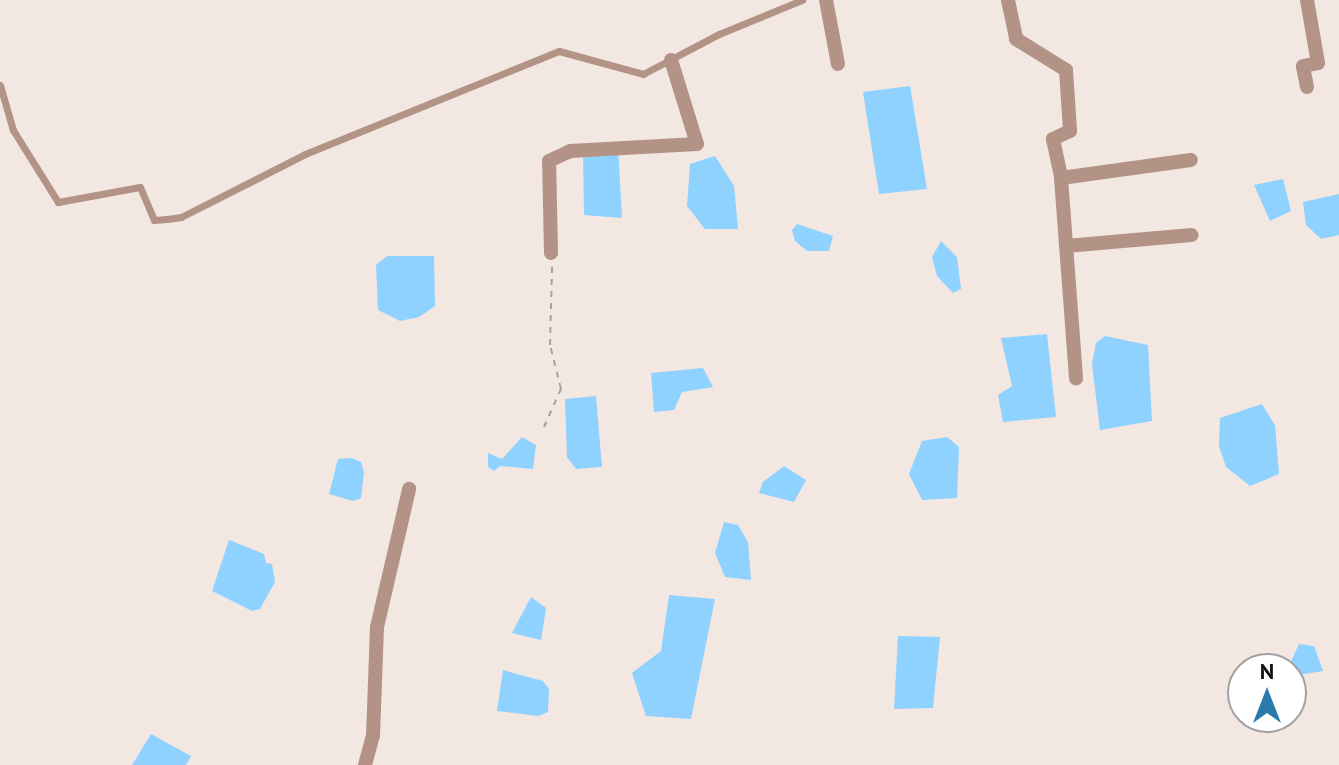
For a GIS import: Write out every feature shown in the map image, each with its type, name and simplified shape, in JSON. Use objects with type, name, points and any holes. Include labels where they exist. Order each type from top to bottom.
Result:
[{"type":"street","points":[[826,0],[838,64]]},
{"type":"street","points":[[1008,0],[1016,39],[1066,70],[1070,131],[1053,139],[1061,178],[1076,378]]},
{"type":"street","points":[[1307,0],[1318,63],[1303,66],[1307,87]]},
{"type":"street","points":[[551,253],[549,161],[570,151],[697,144],[671,60]]},
{"type":"street","points":[[1061,178],[1191,160]]},
{"type":"street","points":[[1066,246],[1192,235]]},
{"type":"street","points":[[365,765],[373,736],[377,627],[409,489]]},
{"type":"lane","points":[[0,85],[13,130],[58,202],[140,187],[154,220],[181,217],[305,154],[559,51],[643,74],[802,0]]},
{"type":"path","points":[[544,427],[561,389],[550,345],[551,253]]},
{"type":"water","points":[[910,86],[927,189],[879,194],[863,92]]},
{"type":"water","points":[[618,147],[622,218],[584,215],[583,150]]},
{"type":"water","points":[[715,156],[734,186],[738,229],[705,229],[687,206],[690,164]]},
{"type":"water","points":[[1283,179],[1291,211],[1270,221],[1254,185]]},
{"type":"water","points":[[1339,194],[1339,235],[1321,239],[1306,225],[1303,202]]},
{"type":"water","points":[[797,224],[833,236],[829,251],[807,251],[795,241],[792,230]]},
{"type":"water","points":[[941,241],[957,257],[961,289],[953,293],[937,276],[932,257]]},
{"type":"water","points":[[387,256],[434,256],[435,306],[419,317],[400,321],[378,310],[376,265]]},
{"type":"water","points":[[1047,334],[1056,417],[1003,422],[998,395],[1012,386],[1001,338]]},
{"type":"water","points":[[1105,336],[1148,345],[1152,421],[1100,430],[1092,364],[1096,343]]},
{"type":"water","points":[[703,368],[713,387],[682,392],[674,410],[654,412],[651,373]]},
{"type":"water","points":[[596,396],[602,467],[576,469],[567,457],[565,399]]},
{"type":"water","points":[[1262,404],[1275,425],[1279,474],[1250,486],[1226,467],[1219,446],[1220,418]]},
{"type":"water","points":[[522,437],[536,445],[533,469],[500,466],[494,471],[488,467],[488,453],[502,459]]},
{"type":"water","points":[[947,437],[959,447],[957,498],[922,500],[909,474],[922,441]]},
{"type":"water","points":[[351,458],[361,462],[364,472],[361,498],[353,501],[329,494],[338,459]]},
{"type":"water","points":[[784,466],[806,480],[794,502],[759,493],[763,482]]},
{"type":"water","points":[[724,522],[738,525],[748,542],[751,580],[725,577],[715,553]]},
{"type":"water","points":[[229,540],[264,554],[266,563],[272,564],[275,582],[260,609],[252,611],[212,591]]},
{"type":"water","points":[[669,595],[715,599],[691,719],[646,716],[632,673],[661,651]]},
{"type":"water","points":[[531,597],[546,608],[541,640],[512,633]]},
{"type":"water","points":[[898,636],[940,637],[933,708],[894,709]]},
{"type":"water","points":[[1299,644],[1314,646],[1323,671],[1307,674],[1307,653],[1295,653]]},
{"type":"water","points":[[503,670],[543,681],[549,689],[548,712],[538,716],[497,711]]},
{"type":"water","points":[[151,734],[191,756],[186,765],[132,765]]}]
